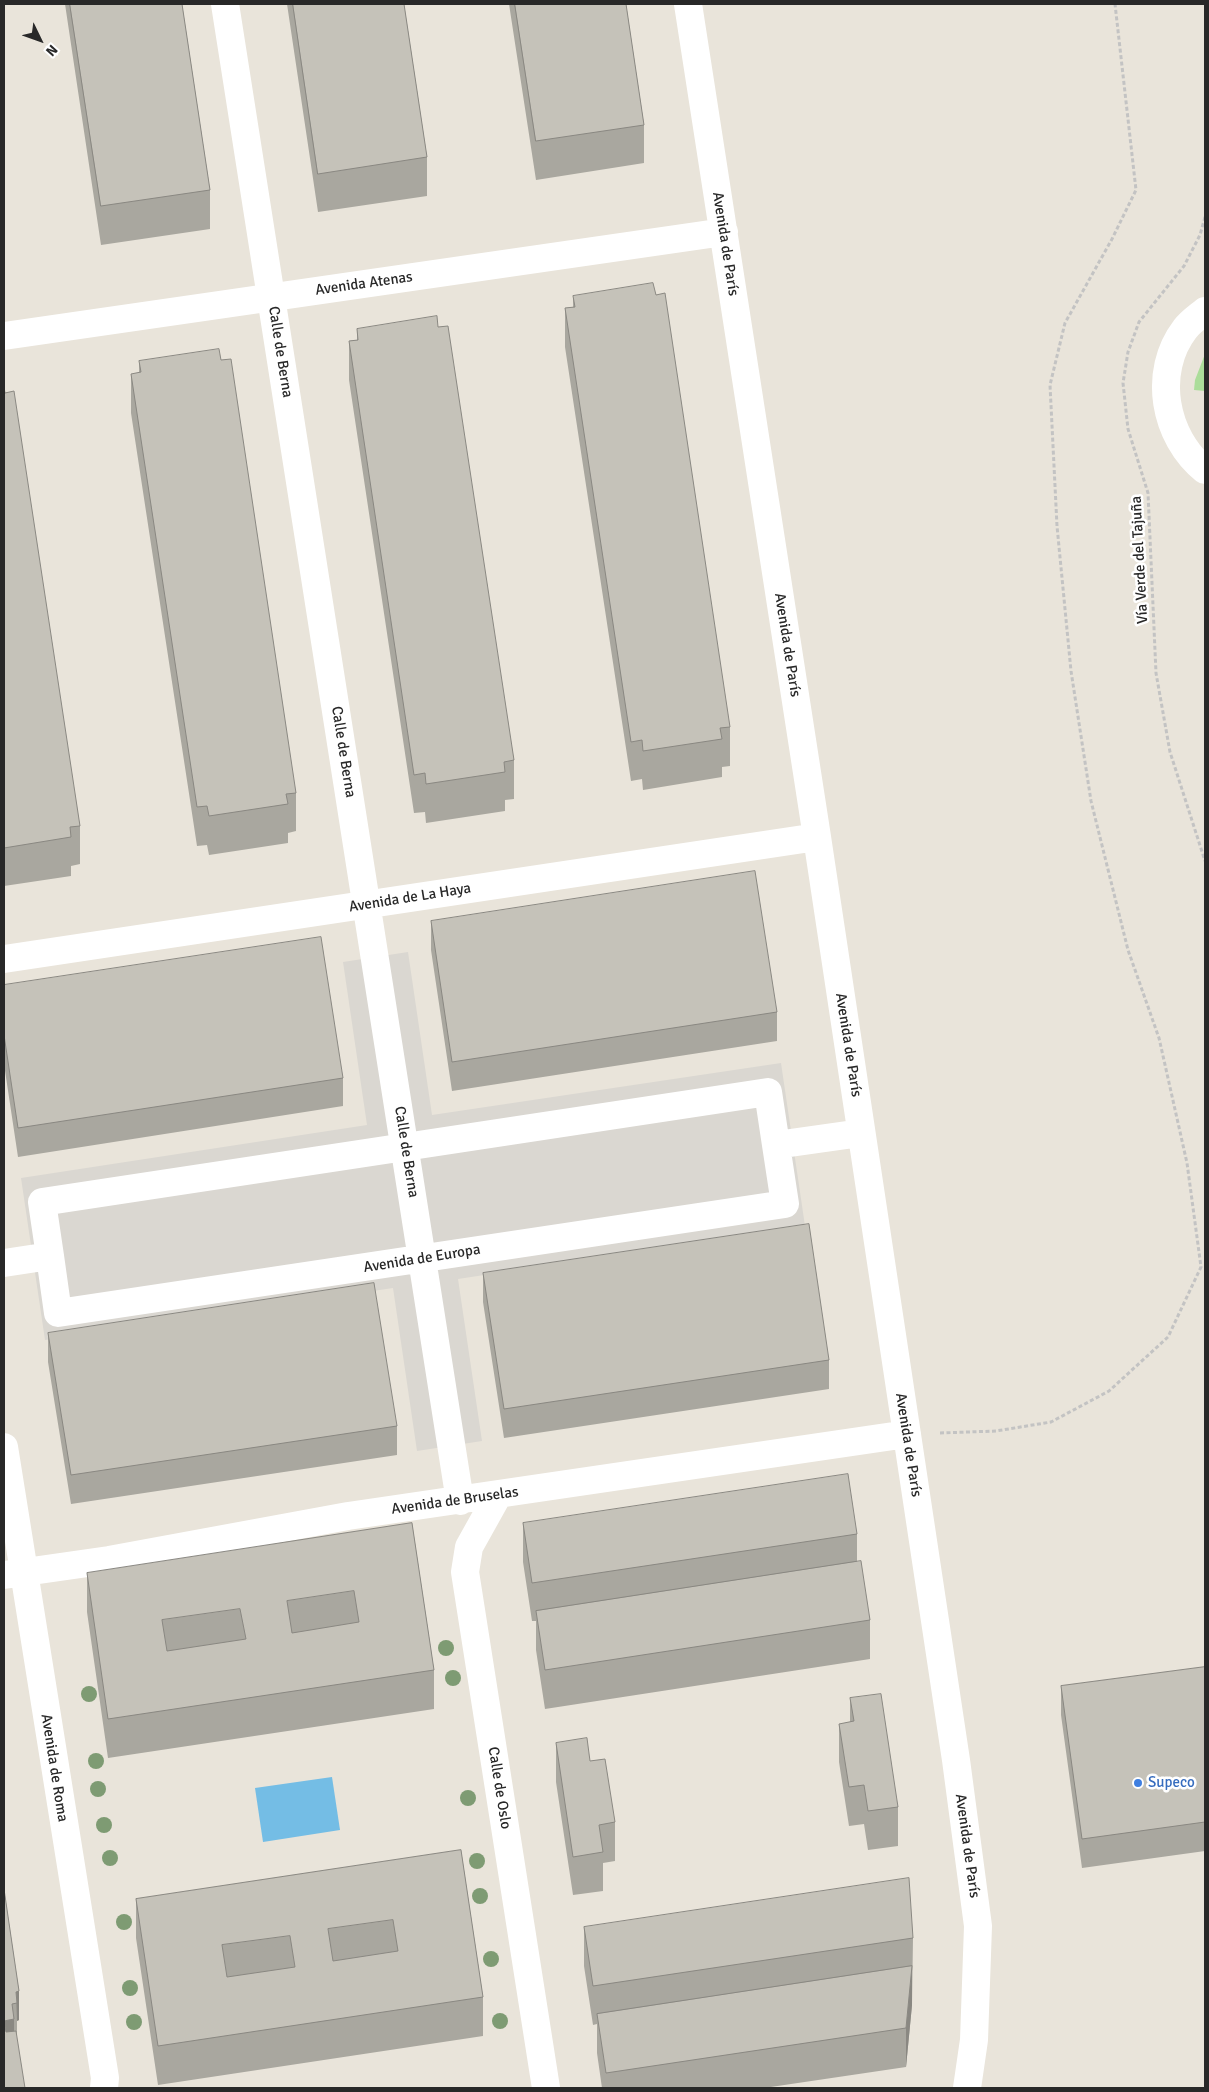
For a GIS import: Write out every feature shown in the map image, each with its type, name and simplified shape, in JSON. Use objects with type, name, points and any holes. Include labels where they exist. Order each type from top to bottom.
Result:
[{"type":"street","name":"Calle de Berna","points":[[225,4],[368,904],[460,1501]]},
{"type":"street","name":"Avenida de París","points":[[688,4],[817,837],[956,1760],[978,1926],[974,2040],[967,2088]]},
{"type":"street","name":"Avenida Atenas","points":[[4,336],[724,232]]},
{"type":"street","points":[[1205,311],[1186,328],[1172,352],[1166,381],[1166,404],[1173,427],[1195,462],[1205,470]]},
{"type":"street","name":"Avenida de La Haya","points":[[4,959],[817,837]]},
{"type":"street","name":"Avenida de Europa","points":[[768,1092],[785,1204],[58,1314],[42,1202],[405,1146],[768,1092]]},
{"type":"street","points":[[776,1146],[861,1133]]},
{"type":"street","points":[[4,1263],[50,1256]]},
{"type":"street","name":"Avenida de Bruselas","points":[[13,1574],[109,1560],[348,1516],[907,1434]]},
{"type":"street","name":"Avenida de Roma","points":[[4,1447],[13,1574],[103,2068],[104,2088]]},
{"type":"street","name":"Calle de Oslo","points":[[498,1495],[469,1547],[465,1572],[546,2088]]},
{"type":"path","points":[[907,1434],[996,1431],[1051,1422],[1109,1391],[1168,1337],[1201,1267],[1187,1163],[1159,1038],[1128,950],[1092,801],[1071,671],[1057,526],[1050,385],[1065,323],[1112,239],[1136,190],[1115,4]]},
{"type":"path","name":"Vía Verde del Tajuña","points":[[1205,217],[1200,235],[1184,266],[1139,322],[1128,352],[1123,383],[1128,429],[1148,493],[1156,673],[1170,752],[1205,862]]},
{"type":"green space","points":[[1205,354],[1205,391],[1194,390],[1195,380]]},
{"type":"shaded area","points":[[408,952],[432,1115],[781,1063],[805,1226],[458,1279],[482,1441],[417,1451],[393,1288],[45,1340],[21,1178],[367,1125],[343,962]]},
{"type":"water","points":[[332,1777],[340,1830],[263,1842],[255,1788]]},
{"type":"building","points":[[70,4],[182,4],[210,190],[101,206]]},
{"type":"building","points":[[293,4],[404,4],[427,157],[318,174]]},
{"type":"building","points":[[515,4],[626,4],[644,125],[536,141]]},
{"type":"building","points":[[653,283],[656,295],[665,293],[730,727],[720,728],[722,739],[643,751],[642,740],[631,742],[565,308],[575,307],[573,296]]},
{"type":"building","points":[[437,316],[438,327],[448,326],[514,760],[504,762],[505,772],[426,784],[425,773],[414,775],[349,341],[358,340],[357,329]]},
{"type":"building","points":[[219,349],[221,360],[231,359],[296,793],[286,794],[288,804],[209,816],[207,806],[197,807],[131,374],[141,372],[139,361]]},
{"type":"building","points":[[4,387],[5,393],[14,391],[80,826],[70,827],[71,837],[4,848]]},
{"type":"building","points":[[755,871],[777,1012],[452,1062],[431,921]]},
{"type":"building","points":[[321,937],[343,1078],[18,1128],[4,1035],[4,985]]},
{"type":"building","points":[[809,1224],[829,1360],[504,1409],[483,1273]]},
{"type":"building","points":[[374,1283],[397,1426],[71,1475],[48,1333]]},
{"type":"building","points":[[848,1474],[857,1534],[532,1583],[523,1523]]},
{"type":"building","points":[[412,1523],[434,1670],[108,1719],[87,1573]],"holes":[[[354,1591],[359,1622],[292,1633],[287,1601]],[[240,1609],[246,1639],[167,1651],[162,1620]]]},
{"type":"building","points":[[861,1561],[870,1620],[545,1670],[536,1611]]},
{"type":"building","name":"Supeco","points":[[1205,1667],[1205,1822],[1082,1839],[1061,1686]]},
{"type":"building","points":[[881,1694],[898,1807],[868,1811],[864,1785],[849,1787],[839,1724],[854,1721],[850,1698]]},
{"type":"building","points":[[587,1738],[590,1761],[605,1759],[615,1822],[599,1825],[603,1852],[573,1857],[556,1743]]},
{"type":"building","points":[[461,1850],[483,1997],[158,2046],[136,1899]],"holes":[[[393,1920],[398,1951],[333,1961],[328,1929]],[[290,1936],[295,1967],[227,1977],[222,1945]]]},
{"type":"building","points":[[909,1878],[913,1938],[593,1986],[584,1927]]},
{"type":"building","points":[[4,1889],[19,1991],[16,1992],[17,2003],[12,2004],[14,2019],[4,2021]]},
{"type":"building","points":[[912,1966],[906,2028],[606,2073],[597,2014]]},
{"type":"building","points":[[4,2021],[6,2032],[16,2031],[25,2088],[4,2088]]},
{"type":"place","name":"Supeco","points":[[1138,1783]]}]
